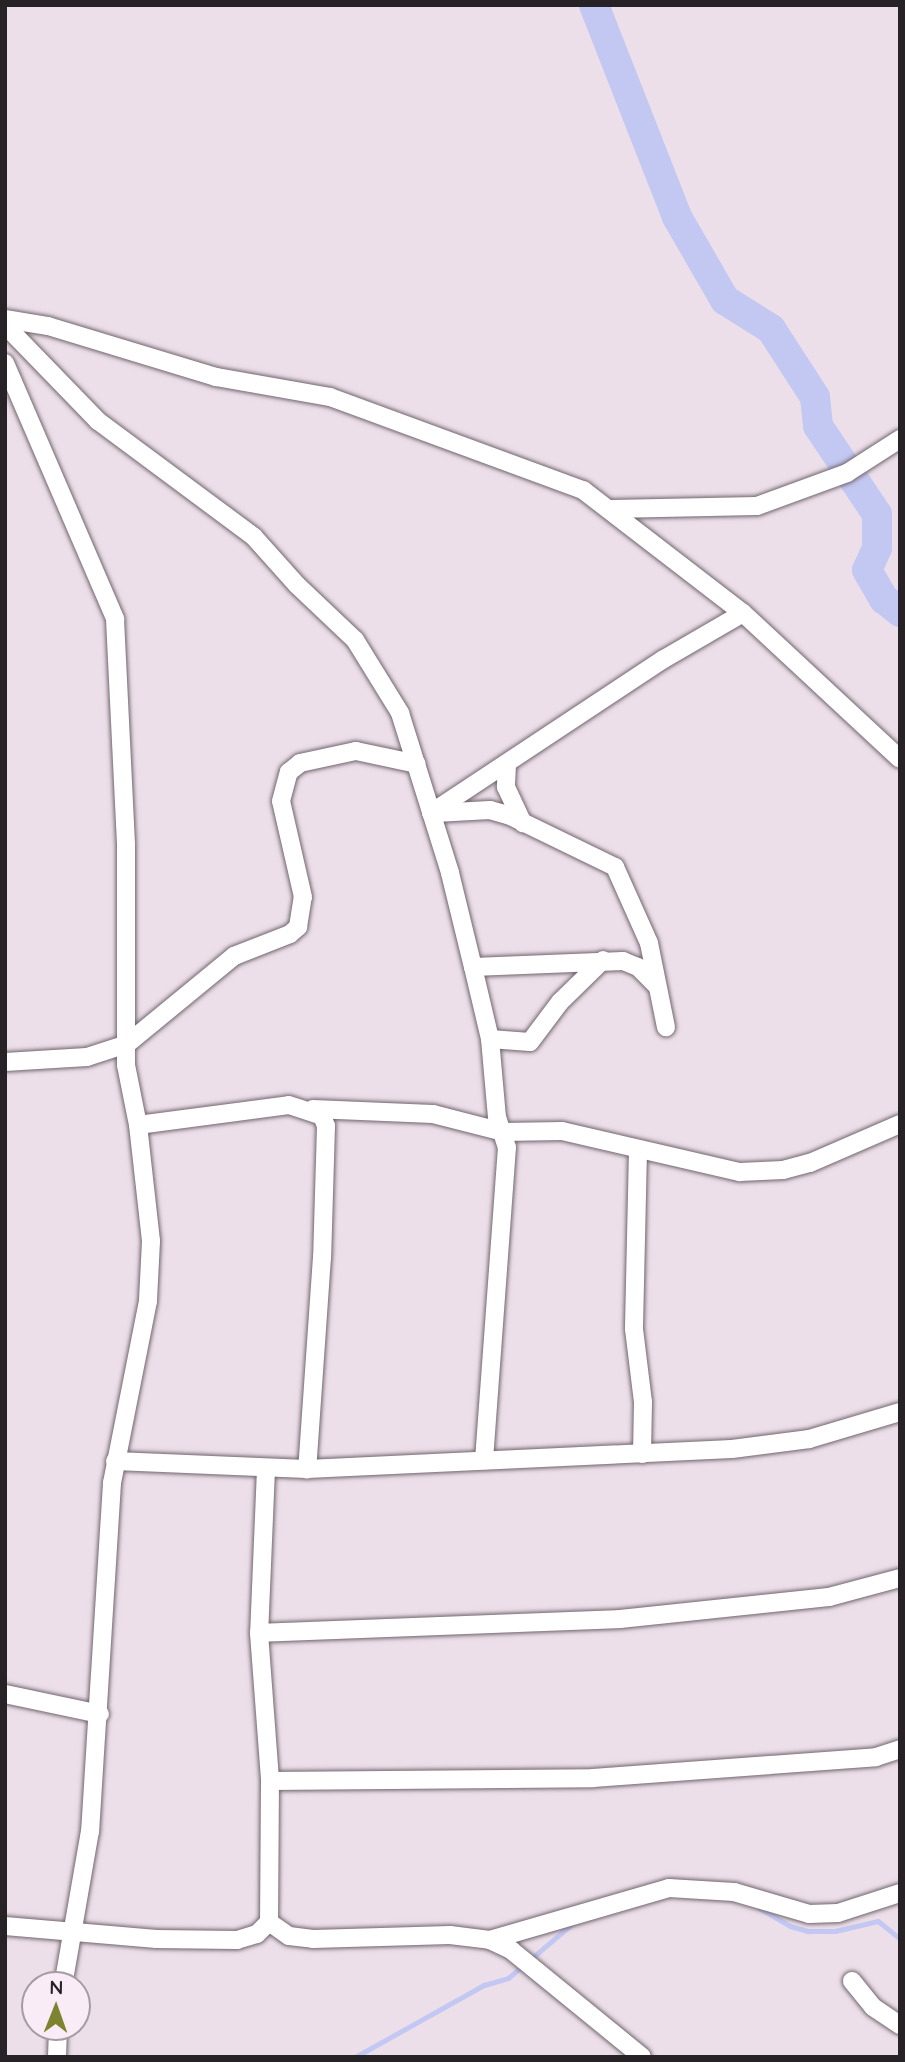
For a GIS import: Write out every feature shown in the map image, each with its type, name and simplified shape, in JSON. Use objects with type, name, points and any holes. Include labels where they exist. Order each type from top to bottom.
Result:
[{"type":"street","points":[[5,319],[48,326],[216,377],[330,397],[554,477],[612,509],[743,613],[900,759]]},
{"type":"street","points":[[5,325],[98,421],[254,537],[297,585],[355,640],[373,661],[400,713],[417,764],[473,967],[490,1039],[497,1117],[503,1132],[507,1161],[484,1460]]},
{"type":"street","points":[[5,363],[115,619],[125,818],[126,1065],[138,1125],[151,1272],[143,1331],[115,1461],[100,1714],[85,1872],[66,1971]]},
{"type":"street","points":[[612,509],[757,506],[847,473],[900,439]]},
{"type":"street","points":[[431,813],[508,765],[664,659],[743,613]]},
{"type":"street","points":[[5,1062],[87,1057],[127,1044],[225,963],[290,934],[302,919],[303,897],[281,801],[289,772],[309,761],[356,751],[417,764]]},
{"type":"street","points":[[508,765],[506,787],[523,823]]},
{"type":"street","points":[[431,813],[490,810],[615,867],[649,943],[666,1027]]},
{"type":"street","points":[[473,967],[603,960],[638,967],[659,988]]},
{"type":"street","points":[[490,1039],[530,1042],[560,1002],[603,960]]},
{"type":"street","points":[[138,1125],[271,1106],[433,1114],[503,1132],[562,1131],[740,1172],[783,1170],[900,1124]]},
{"type":"street","points":[[307,1469],[326,1126],[313,1109]]},
{"type":"street","points":[[638,1150],[634,1329],[643,1402],[642,1454]]},
{"type":"street","points":[[115,1461],[307,1469],[642,1454],[769,1446],[838,1432],[900,1412]]},
{"type":"street","points":[[5,1926],[156,1939],[237,1940],[257,1934],[269,1922],[270,1781],[259,1633],[266,1469]]},
{"type":"street","points":[[259,1633],[620,1619],[829,1597],[900,1578]]},
{"type":"street","points":[[5,1694],[100,1714]]},
{"type":"street","points":[[270,1781],[593,1777],[876,1757],[900,1749]]},
{"type":"street","points":[[490,1941],[669,1888],[734,1892],[809,1914],[838,1913],[900,1893]]},
{"type":"street","points":[[269,1922],[289,1936],[313,1938],[438,1935],[490,1941],[511,1950],[642,2057]]},
{"type":"street","points":[[852,1981],[873,2007],[900,2025]]},
{"type":"waterway","points":[[594,5],[677,217],[725,300],[771,329],[815,397],[818,426],[877,514],[877,548],[867,570],[884,599],[900,612]]},
{"type":"waterway","points":[[759,1908],[790,1926],[808,1931],[835,1931],[878,1921],[900,1939]]},
{"type":"waterway","points":[[355,2057],[484,1985],[508,1978],[573,1923]]}]
